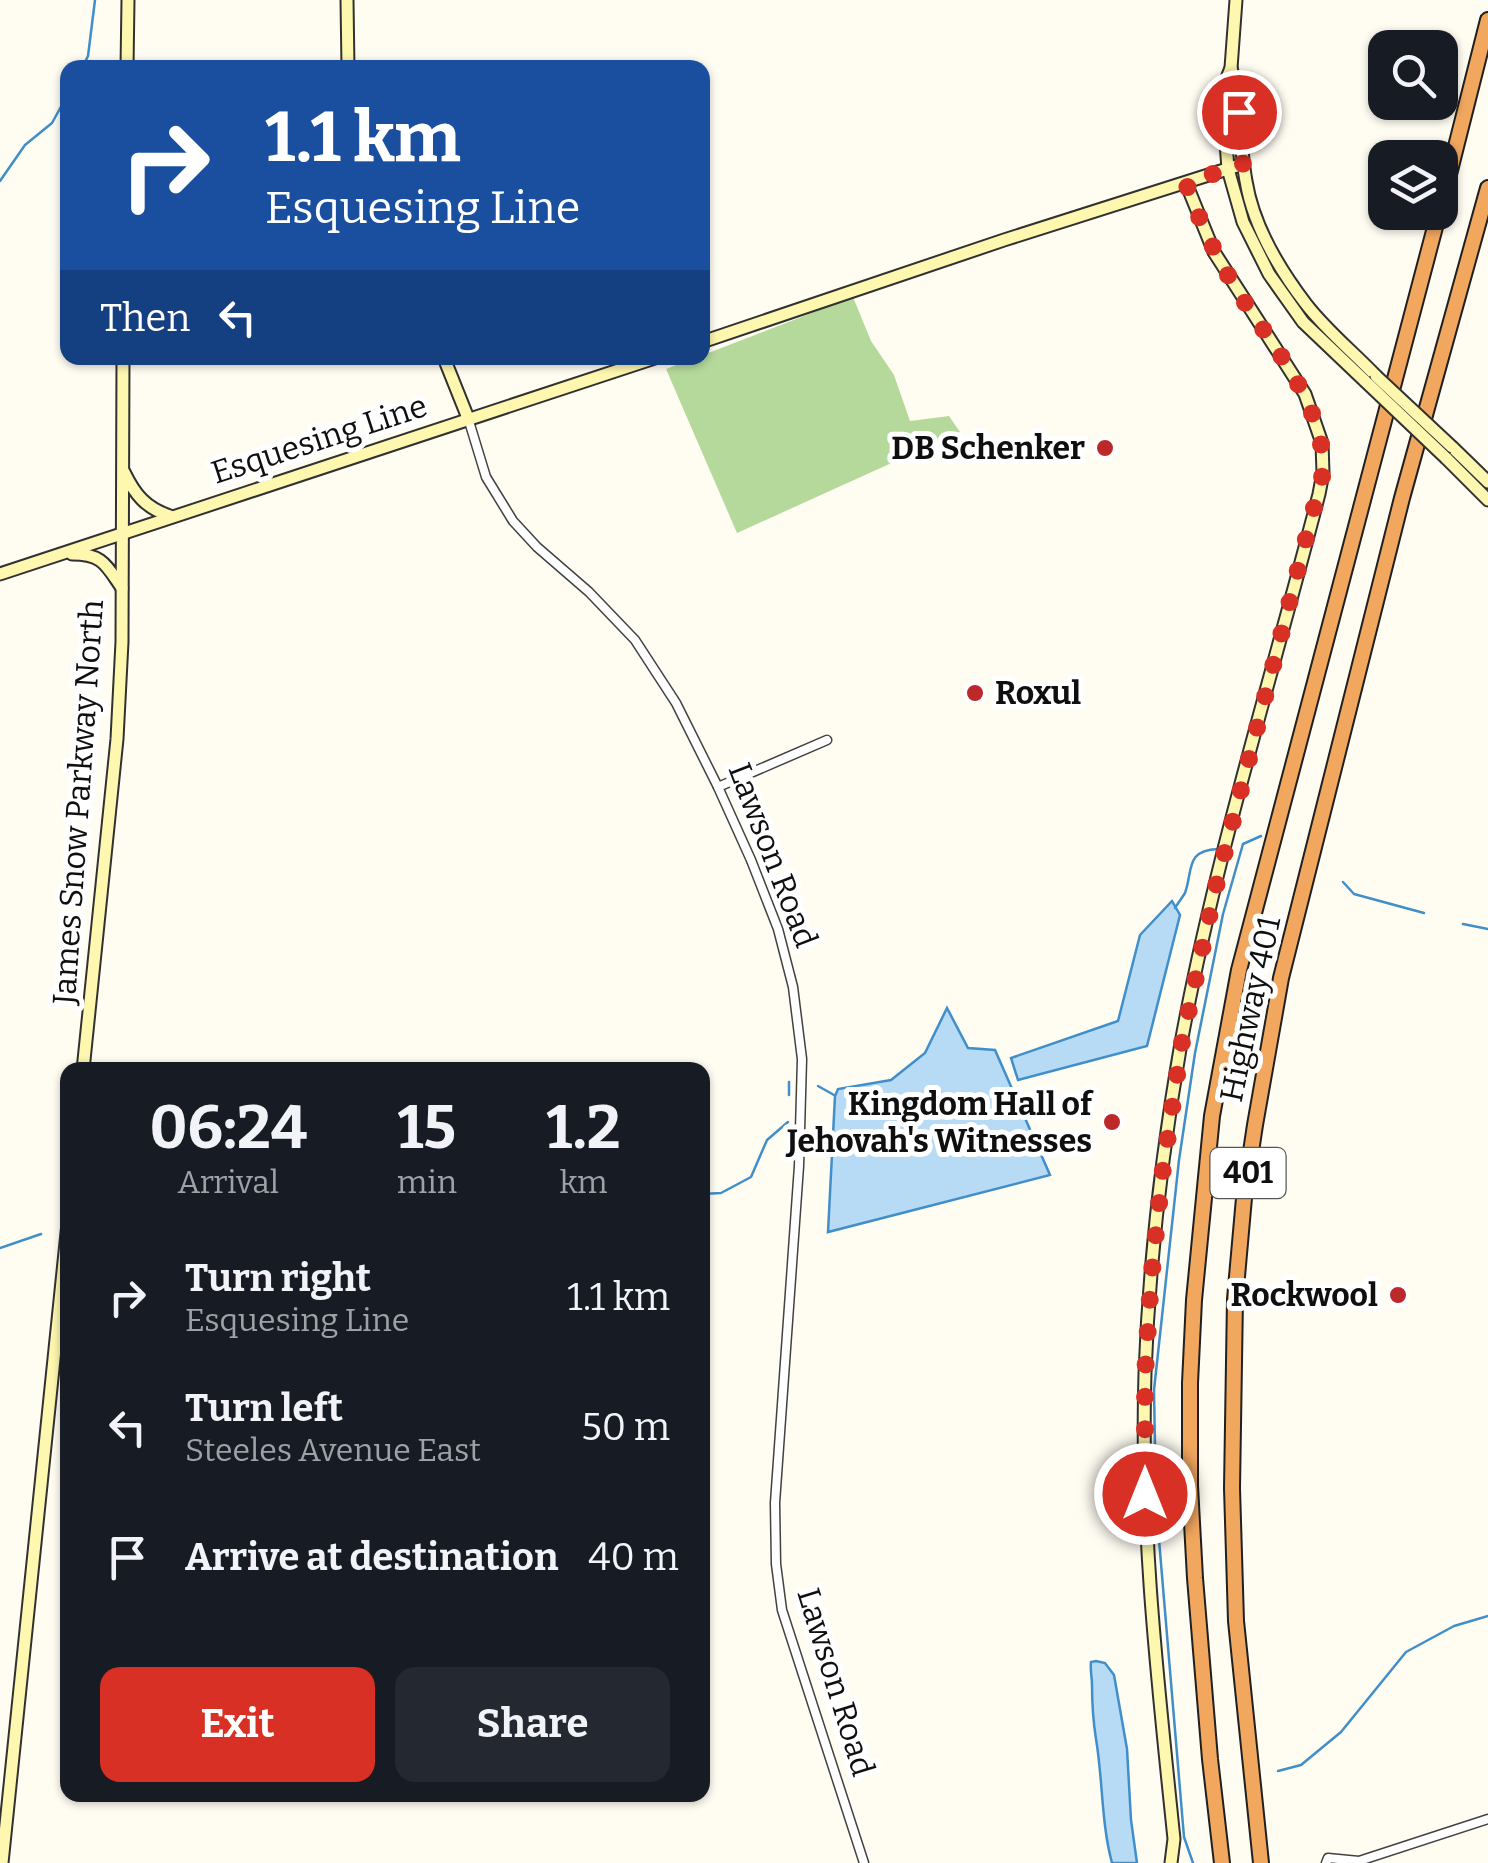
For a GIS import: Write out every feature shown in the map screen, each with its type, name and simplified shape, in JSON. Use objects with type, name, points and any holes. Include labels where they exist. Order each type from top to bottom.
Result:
[{"type":"highway","name":"Highway 401","points":[[1458,140],[1488,20]]},
{"type":"highway","name":"Highway 401","points":[[1261,1863],[1236,1621],[1232,1488],[1235,1299],[1247,1180],[1281,978],[1402,498],[1488,188]]},
{"type":"highway","name":"Highway 401","points":[[1222,1863],[1195,1578],[1190,1469],[1194,1300],[1212,1116],[1239,970],[1435,230]]},
{"type":"street","points":[[127,60],[128,0]]},
{"type":"street","points":[[348,0],[348,60]]},
{"type":"street","points":[[1236,0],[1232,68],[1252,207],[1285,274],[1370,379]]},
{"type":"street","points":[[1232,68],[1222,90],[1228,169],[1243,222],[1269,274],[1304,322],[1449,453],[1488,482]]},
{"type":"street","points":[[710,339],[1243,164]]},
{"type":"street","points":[[1172,1863],[1174,1840],[1154,1648],[1145,1494],[1145,1374],[1162,1176],[1182,1042],[1215,890],[1319,494],[1324,458],[1318,428],[1304,394],[1214,252],[1186,183]]},
{"type":"street","name":"James Snow Parkway North","points":[[84,1062],[117,739],[122,642],[124,365]]},
{"type":"street","name":"Lawson Road","points":[[447,365],[497,498],[537,547],[636,640],[676,702],[751,860],[778,930],[792,987],[802,1059],[799,1166],[774,1541],[785,1620],[864,1863]]},
{"type":"street","name":"Esquesing Line","points":[[0,574],[633,365]]},
{"type":"street","points":[[1449,453],[1488,500]]},
{"type":"street","points":[[122,468],[147,506],[173,516]]},
{"type":"street","points":[[58,555],[90,554],[106,565],[122,588]]},
{"type":"street","points":[[718,787],[828,740]]},
{"type":"street","points":[[2,1863],[60,1301]]},
{"type":"street","points":[[1326,1863],[1328,1858],[1359,1861],[1488,1820]]},
{"type":"green space","points":[[853,297],[871,341],[894,375],[910,421],[949,416],[960,432],[737,533],[666,369],[677,365],[710,365],[710,352]]},
{"type":"water","points":[[1172,901],[1180,915],[1147,1046],[1018,1080],[1011,1058],[1118,1021],[1140,935]]},
{"type":"water","points":[[947,1008],[968,1048],[995,1050],[1050,1175],[828,1232],[838,1089],[891,1080],[925,1053]]},
{"type":"water","points":[[1091,1662],[1105,1663],[1114,1675],[1127,1749],[1137,1863],[1112,1863],[1108,1848],[1093,1712]]},
{"type":"waterway","points":[[86,60],[95,0]]},
{"type":"waterway","points":[[0,181],[25,145],[52,123],[60,108]]},
{"type":"waterway","points":[[1193,1863],[1184,1837],[1156,1504],[1154,1390],[1195,1053],[1223,914],[1243,844],[1261,836]]},
{"type":"waterway","points":[[1175,908],[1185,893],[1195,858],[1207,850],[1218,849]]},
{"type":"waterway","points":[[1343,882],[1354,894],[1424,913]]},
{"type":"waterway","points":[[1463,924],[1488,929]]},
{"type":"waterway","points":[[789,1082],[789,1095]]},
{"type":"waterway","points":[[818,1086],[834,1095]]},
{"type":"waterway","points":[[710,1194],[721,1193],[751,1177],[767,1140],[788,1122]]},
{"type":"waterway","points":[[0,1248],[41,1234]]},
{"type":"waterway","points":[[1278,1771],[1301,1765],[1341,1732],[1406,1652],[1454,1626],[1488,1616]]},
{"type":"place","name":"DB Schenker","points":[[1105,448]]},
{"type":"place","name":"Roxul","points":[[975,693]]},
{"type":"place","name":"Kingdom Hall of Jehovah's Witnesses","points":[[1112,1122]]},
{"type":"place","name":"Rockwool","points":[[1398,1295]]},
{"type":"route","points":[[1145,1494],[1145,1374],[1151,1280],[1182,1042],[1215,890],[1323,473],[1322,443],[1304,394],[1214,252],[1186,183],[1243,164],[1239,112]]}]
